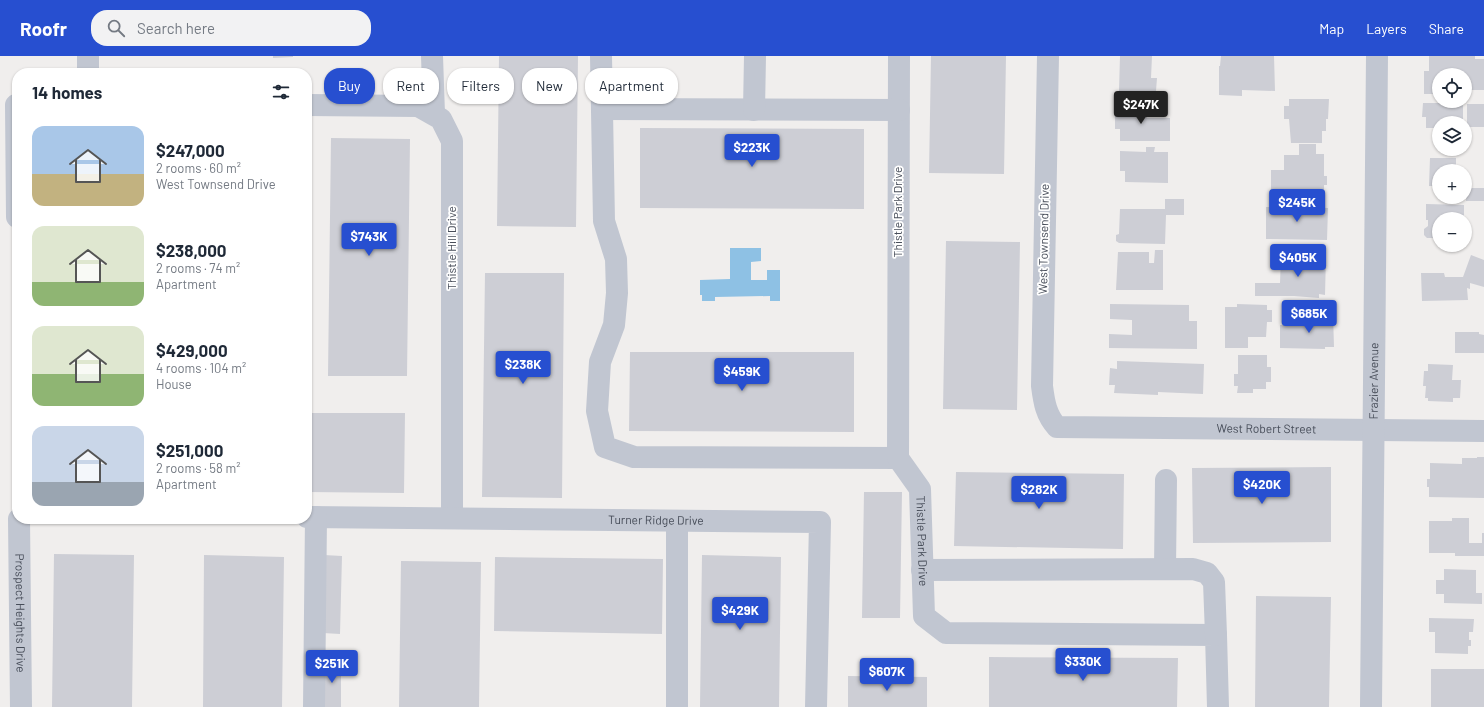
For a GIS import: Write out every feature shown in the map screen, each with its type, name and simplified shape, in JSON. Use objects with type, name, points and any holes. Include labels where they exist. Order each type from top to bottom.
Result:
[{"type":"street","points":[[432,56],[434,114]]},
{"type":"street","points":[[601,56],[604,221],[616,260],[617,293],[614,325],[600,362],[597,411],[605,447],[634,457],[898,458]]},
{"type":"street","points":[[754,110],[755,56]]},
{"type":"street","name":"Thistle Park Drive","points":[[899,56],[898,458],[920,489],[924,616],[946,633],[1216,635]]},
{"type":"street","name":"West Townsend Drive","points":[[1048,56],[1042,386],[1045,405],[1051,420]]},
{"type":"street","name":"Frazier Avenue","points":[[1371,707],[1377,56]]},
{"type":"street","name":"Thistle Hill Drive","points":[[312,105],[418,106],[441,119],[452,141],[452,518]]},
{"type":"street","points":[[602,109],[899,110]]},
{"type":"street","name":"West Robert Street","points":[[1051,420],[1057,427],[1484,431]]},
{"type":"street","points":[[1165,569],[1166,480]]},
{"type":"street","points":[[312,517],[314,707]]},
{"type":"street","name":"Turner Ridge Drive","points":[[312,517],[820,522],[816,707]]},
{"type":"street","points":[[677,521],[677,707]]},
{"type":"street","name":"Prospect Heights Drive","points":[[20,524],[21,707]]},
{"type":"street","points":[[922,570],[1193,568],[1207,573],[1214,582],[1218,707]]},
{"type":"water","points":[[730,248],[761,248],[761,261],[751,262],[751,280],[767,280],[767,270],[780,270],[780,301],[770,301],[770,296],[715,297],[715,301],[702,301],[702,295],[700,295],[700,280],[730,279]]},
{"type":"building","points":[[273,56],[293,56],[293,57],[273,58]]},
{"type":"building","points":[[499,56],[578,56],[576,227],[497,226],[498,104],[514,104],[514,68],[499,68]]},
{"type":"building","points":[[931,56],[1006,56],[1004,174],[929,173]]},
{"type":"building","points":[[1120,56],[1152,56],[1151,78],[1157,78],[1156,91],[1119,91]]},
{"type":"building","points":[[1221,56],[1274,56],[1275,91],[1242,90],[1242,96],[1219,95],[1219,66]]},
{"type":"building","points":[[1429,56],[1475,56],[1475,59],[1484,59],[1484,90],[1472,90],[1472,68],[1432,68],[1432,94],[1424,94],[1424,71],[1429,71]]},
{"type":"building","points":[[1289,99],[1329,99],[1328,119],[1326,119],[1326,131],[1322,131],[1322,143],[1291,143],[1289,119],[1284,119],[1284,106],[1289,106]]},
{"type":"building","points":[[1119,103],[1147,104],[1147,118],[1170,118],[1170,141],[1120,141],[1120,129],[1115,129],[1115,116],[1119,116]]},
{"type":"building","points":[[1423,103],[1432,103],[1432,108],[1463,108],[1463,116],[1432,116],[1432,128],[1426,128],[1426,117],[1422,117]]},
{"type":"building","points":[[1472,104],[1484,104],[1484,127],[1472,127],[1472,116],[1467,116],[1467,108],[1472,108]]},
{"type":"building","points":[[640,128],[864,129],[864,209],[640,208]]},
{"type":"building","points":[[331,138],[410,139],[407,376],[328,376]]},
{"type":"building","points":[[1299,144],[1316,144],[1316,154],[1324,154],[1324,176],[1327,176],[1327,185],[1324,185],[1324,198],[1303,198],[1303,194],[1271,193],[1271,170],[1284,170],[1284,155],[1299,155]]},
{"type":"building","points":[[1146,147],[1155,147],[1154,152],[1168,152],[1168,183],[1125,182],[1125,171],[1120,171],[1120,151],[1146,152]]},
{"type":"building","points":[[1430,158],[1456,158],[1456,164],[1432,164],[1432,186],[1429,186]]},
{"type":"building","points":[[1472,188],[1484,188],[1484,201],[1472,201]]},
{"type":"building","points":[[1165,199],[1184,199],[1184,215],[1166,215],[1165,244],[1119,243],[1116,241],[1116,235],[1119,234],[1120,209],[1165,209]]},
{"type":"building","points":[[1426,204],[1464,205],[1464,212],[1432,212],[1432,238],[1427,238],[1424,235],[1424,229],[1428,226],[1428,220],[1426,220]]},
{"type":"building","points":[[1266,207],[1328,208],[1327,240],[1266,239]]},
{"type":"building","points":[[946,241],[1020,242],[1017,410],[943,409]]},
{"type":"building","points":[[1155,250],[1163,250],[1163,290],[1116,290],[1118,252],[1149,252],[1149,263],[1154,263]]},
{"type":"building","points":[[1281,255],[1326,256],[1325,295],[1319,294],[1319,298],[1294,296],[1255,296],[1255,283],[1280,283]]},
{"type":"building","points":[[1471,255],[1484,260],[1484,287],[1470,283],[1470,289],[1467,288],[1468,300],[1422,301],[1421,273],[1444,273],[1445,277],[1463,277]]},
{"type":"building","points":[[485,273],[564,273],[562,498],[482,497]]},
{"type":"building","points":[[1110,304],[1189,305],[1189,321],[1197,321],[1197,349],[1109,348],[1109,334],[1132,335],[1132,320],[1110,319]]},
{"type":"building","points":[[1237,304],[1267,305],[1267,310],[1272,310],[1272,322],[1267,322],[1266,337],[1248,337],[1248,348],[1225,348],[1225,307],[1237,307]]},
{"type":"building","points":[[1317,314],[1333,314],[1334,347],[1325,347],[1325,349],[1280,348],[1280,325],[1288,325],[1288,322],[1317,322]]},
{"type":"building","points":[[1455,332],[1479,332],[1479,334],[1484,335],[1484,353],[1455,353]]},
{"type":"building","points":[[630,352],[854,352],[854,432],[629,431]]},
{"type":"building","points":[[1238,355],[1267,355],[1267,367],[1271,367],[1271,382],[1266,382],[1266,389],[1253,389],[1253,393],[1237,393],[1238,386],[1234,386],[1234,374],[1238,374]]},
{"type":"building","points":[[1117,361],[1204,364],[1203,394],[1158,392],[1158,395],[1114,393],[1115,385],[1109,385],[1110,368],[1117,369]]},
{"type":"building","points":[[1428,364],[1453,365],[1452,380],[1461,380],[1460,398],[1453,398],[1453,402],[1428,401],[1428,398],[1425,398],[1426,386],[1423,386],[1424,371],[1428,371]]},
{"type":"building","points":[[312,413],[405,413],[404,493],[312,492]]},
{"type":"building","points":[[1484,457],[1484,498],[1429,497],[1427,479],[1430,479],[1430,463],[1462,464],[1462,458]]},
{"type":"building","points":[[1331,467],[1331,542],[1193,543],[1192,468]]},
{"type":"building","points":[[956,472],[1124,474],[1123,549],[954,546]]},
{"type":"building","points":[[864,492],[902,492],[900,618],[862,618]]},
{"type":"building","points":[[1452,518],[1469,518],[1469,543],[1482,543],[1482,533],[1484,533],[1484,556],[1455,556],[1455,553],[1429,553],[1429,521],[1452,521]]},
{"type":"building","points":[[54,554],[134,555],[132,707],[52,707]]},
{"type":"building","points":[[204,555],[284,557],[282,707],[203,707]]},
{"type":"building","points":[[324,555],[342,556],[340,634],[323,633]]},
{"type":"building","points":[[702,555],[781,557],[779,707],[700,707]]},
{"type":"building","points":[[495,557],[663,559],[662,634],[494,631]]},
{"type":"building","points":[[401,561],[481,562],[479,707],[399,707]]},
{"type":"building","points":[[1444,569],[1476,570],[1476,593],[1482,593],[1482,604],[1444,603],[1444,594],[1436,594],[1436,580],[1444,580]]},
{"type":"building","points":[[1256,596],[1331,597],[1329,707],[1255,707]]},
{"type":"building","points":[[1429,618],[1474,619],[1473,632],[1469,632],[1471,646],[1468,646],[1468,654],[1435,653],[1435,632],[1429,632]]},
{"type":"building","points":[[989,657],[1178,658],[1177,707],[989,707]]},
{"type":"building","points":[[323,661],[341,661],[341,707],[323,707]]},
{"type":"building","points":[[1431,669],[1484,669],[1484,707],[1431,707]]},
{"type":"building","points":[[848,676],[927,677],[927,707],[848,707]]}]
